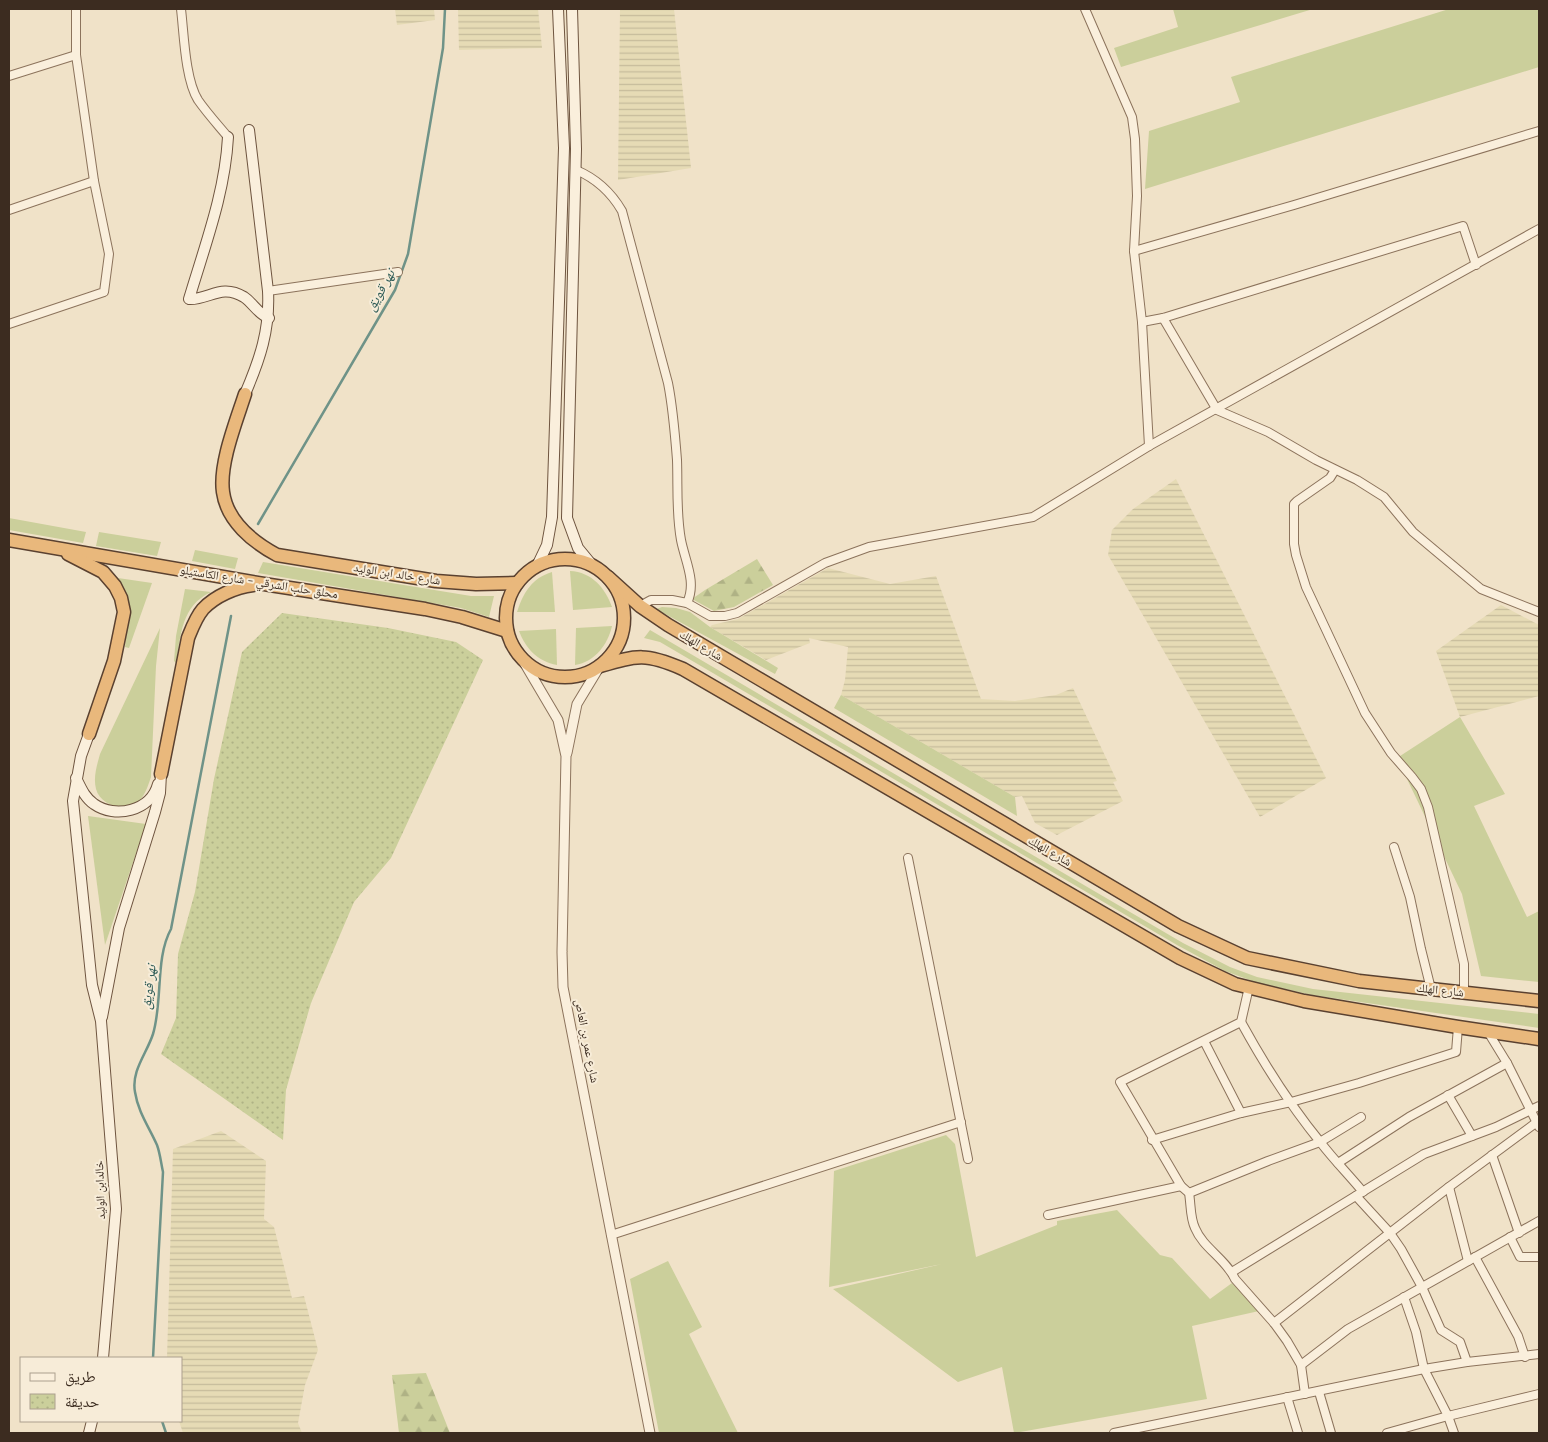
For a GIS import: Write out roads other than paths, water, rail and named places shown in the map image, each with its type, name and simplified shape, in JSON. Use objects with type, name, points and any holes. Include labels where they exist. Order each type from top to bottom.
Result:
[{"type":"highway","name":"شارع خالد ابن الوليد","points":[[245,394],[226,454],[223,492],[230,511],[240,528],[256,543],[277,555],[436,581],[476,584],[517,583]]},
{"type":"highway","name":"محلق حلب الشرقي - شارع الكاستيلو","points":[[9,540],[270,585],[425,609],[462,617],[507,631]]},
{"type":"highway","points":[[57,548],[103,572],[115,586],[121,598],[124,612],[114,662],[89,734]]},
{"type":"highway","points":[[600,666],[614,652],[622,633],[624,613],[619,594],[608,578],[592,565],[578,560],[550,561],[537,566],[517,583],[508,602],[506,622],[512,645],[522,659],[535,669],[551,676],[568,677],[585,674],[600,666],[643,656],[660,659],[683,669],[1180,958],[1235,984],[1304,1001],[1539,1039]]},
{"type":"highway","name":"شارع الهلك","points":[[608,578],[640,606],[668,625],[896,761],[1178,926],[1247,958],[1359,982],[1539,1001]]},
{"type":"highway","points":[[161,774],[188,638],[195,622],[203,610],[213,601],[237,588],[270,585]]},
{"type":"main road","points":[[537,566],[547,545],[552,517],[564,148],[558,9]]},
{"type":"main road","points":[[572,9],[576,170],[568,518],[578,548],[592,565]]},
{"type":"main road","points":[[245,394],[259,361],[269,318],[268,291],[249,130]]},
{"type":"main road","points":[[228,137],[227,157],[220,197],[189,299],[220,291],[231,292],[245,298],[264,316],[269,318]]},
{"type":"main road","points":[[89,734],[80,756],[73,801],[92,985],[101,1021]]},
{"type":"main road","points":[[76,777],[82,792],[92,803],[106,810],[121,812],[136,809],[148,800],[157,788],[161,774]]},
{"type":"main road","points":[[101,1021],[119,928],[155,812],[160,793],[161,774]]},
{"type":"main road","name":"خالدابن الوليد","points":[[101,1021],[116,1209],[103,1357]]},
{"type":"street","points":[[9,324],[104,292],[109,254],[94,181],[76,55],[76,9]]},
{"type":"street","points":[[182,9],[191,82],[198,99],[228,137]]},
{"type":"street","points":[[1086,9],[1132,117],[1137,162],[1134,251],[1142,322],[1149,446]]},
{"type":"street","points":[[9,76],[76,55]]},
{"type":"street","points":[[1134,251],[1539,131]]},
{"type":"street","points":[[576,170],[588,176],[607,191],[622,211],[667,378],[672,406],[677,460],[678,516],[682,543],[692,582],[691,593],[687,603]]},
{"type":"street","points":[[9,208],[94,181]]},
{"type":"street","points":[[1142,322],[1163,318],[1463,226],[1476,265]]},
{"type":"street","points":[[640,606],[651,600],[672,600],[687,603],[710,616],[725,616],[737,613],[825,563],[870,547],[1033,517],[1149,446],[1539,230]]},
{"type":"street","points":[[268,291],[398,272]]},
{"type":"street","points":[[1163,318],[1217,410],[1268,432],[1335,470],[1358,480],[1384,498],[1413,532],[1481,589],[1539,612]]},
{"type":"street","points":[[1335,470],[1330,478],[1294,504],[1294,544],[1296,555],[1306,587],[1365,714],[1391,753],[1421,789],[1428,807],[1464,964],[1464,992]]},
{"type":"street","name":"شارع عمر بن العاص","points":[[522,659],[558,720],[566,756],[563,987],[650,1433]]},
{"type":"street","points":[[566,756],[577,704],[600,666]]},
{"type":"street","points":[[1394,847],[1410,896],[1431,989]]},
{"type":"street","points":[[908,858],[968,1159]]},
{"type":"street","points":[[1249,987],[1241,1022],[1260,1057],[1290,1102],[1338,1163],[1401,1249],[1422,1287],[1440,1330],[1460,1342],[1467,1362]]},
{"type":"street","points":[[1241,1022],[1120,1082],[1152,1140],[1181,1186],[1189,1193],[1194,1227],[1204,1243],[1232,1272],[1274,1323],[1301,1365],[1304,1394]]},
{"type":"street","points":[[1152,1140],[1241,1113],[1359,1084],[1456,1052],[1458,1027]]},
{"type":"street","points":[[1274,1323],[1449,1187],[1538,1124],[1507,1063],[1488,1032]]},
{"type":"street","points":[[1204,1040],[1241,1113]]},
{"type":"street","points":[[1338,1163],[1409,1117],[1507,1063]]},
{"type":"street","points":[[1448,1095],[1472,1136]]},
{"type":"street","points":[[1232,1272],[1424,1154],[1496,1127],[1539,1106]]},
{"type":"street","points":[[1189,1193],[1320,1142],[1361,1118]]},
{"type":"street","points":[[611,1235],[961,1122]]},
{"type":"street","points":[[1492,1155],[1519,1233]]},
{"type":"street","points":[[1048,1214],[1181,1186]]},
{"type":"street","points":[[1449,1187],[1472,1259],[1518,1336],[1525,1356]]},
{"type":"street","points":[[1301,1365],[1348,1328],[1539,1221]]},
{"type":"street","points":[[1510,1237],[1520,1256],[1539,1257]]},
{"type":"street","points":[[1404,1297],[1416,1332],[1424,1369],[1448,1416],[1454,1433]]},
{"type":"street","points":[[1114,1433],[1424,1369],[1539,1354]]},
{"type":"street","points":[[1319,1392],[1331,1433]]},
{"type":"street","points":[[1391,1433],[1448,1416],[1539,1394]]},
{"type":"street","points":[[1287,1397],[1298,1433]]},
{"type":"waterway","name":"نهر قويق","points":[[258,524],[395,290],[408,254],[443,48],[445,9]]},
{"type":"waterway","name":"نهر قويق","points":[[153,1357],[163,1172],[157,1145],[139,1106],[134,1084],[137,1069],[153,1034],[156,1021],[163,953],[171,929],[231,616]]},
{"type":"waterway","name":"نهر قويق","points":[[162,1422],[166,1433]]}]
